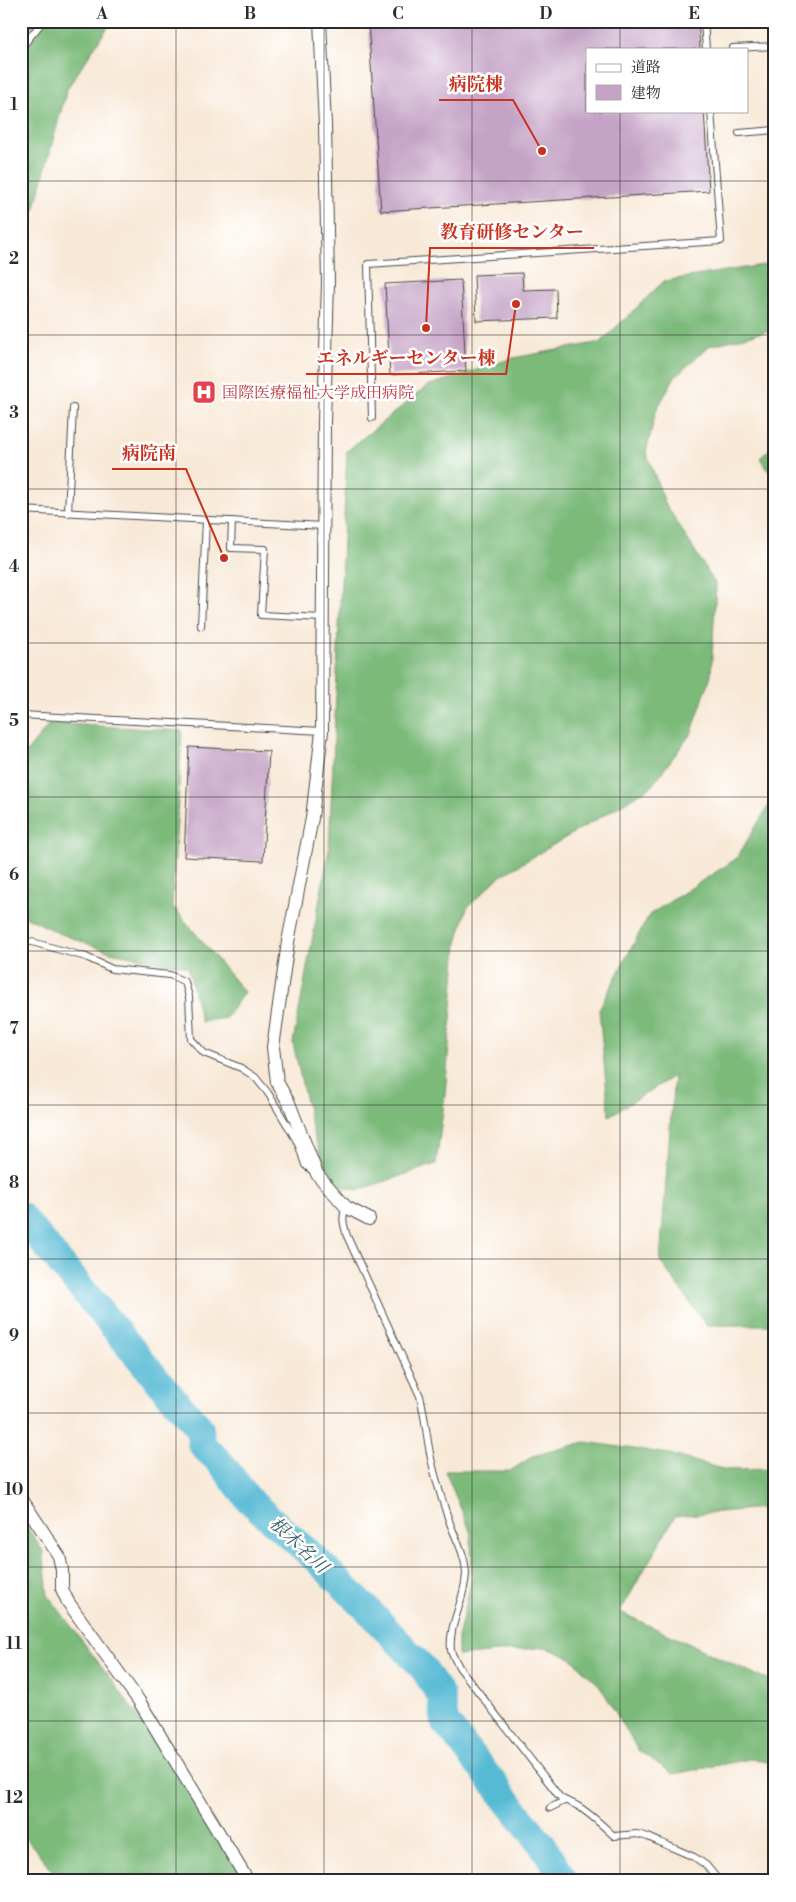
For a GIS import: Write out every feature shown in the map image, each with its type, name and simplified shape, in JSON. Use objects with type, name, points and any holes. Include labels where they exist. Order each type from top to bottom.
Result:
[{"type":"street","points":[[320,21],[326,125],[328,282],[324,422],[322,731],[312,818],[288,942],[273,1047],[277,1082],[289,1103],[317,1174],[346,1207],[369,1219]]},
{"type":"street","points":[[21,1498],[59,1556],[62,1570],[62,1589],[68,1602],[140,1701],[248,1881]]},
{"type":"lane","points":[[21,48],[43,21]]},
{"type":"lane","points":[[704,21],[706,48]]},
{"type":"lane","points":[[733,48],[775,46]]},
{"type":"lane","points":[[372,418],[368,264],[721,241],[711,112]]},
{"type":"lane","points":[[739,133],[775,130]]},
{"type":"lane","points":[[68,513],[73,408]]},
{"type":"lane","points":[[21,510],[324,526]]},
{"type":"lane","points":[[201,626],[206,520]]},
{"type":"lane","points":[[232,521],[231,548],[265,549],[261,615],[323,618]]},
{"type":"lane","points":[[21,715],[322,731]]},
{"type":"lane","points":[[21,940],[86,957],[112,969],[170,975],[185,982],[189,997],[191,1039],[204,1052],[241,1068],[255,1077],[268,1093],[294,1137],[305,1166],[317,1174]]},
{"type":"lane","points":[[346,1207],[343,1213],[343,1225],[347,1236],[420,1396],[426,1420],[432,1465],[451,1525],[463,1552],[466,1587],[456,1617],[451,1652],[459,1667],[564,1801],[575,1804],[614,1836],[638,1834],[694,1857],[706,1865],[719,1881]]},
{"type":"lane","points":[[553,1806],[564,1801]]},
{"type":"green space","points":[[30,21],[112,21],[67,89],[28,233],[21,224],[21,33]]},
{"type":"green space","points":[[775,263],[775,329],[709,346],[674,378],[656,411],[646,452],[665,503],[716,585],[711,675],[692,732],[651,787],[499,877],[467,908],[457,943],[445,1095],[436,1164],[359,1190],[340,1186],[323,1161],[313,1133],[293,1043],[329,850],[347,451],[427,386],[513,358],[601,342],[664,281]]},
{"type":"green space","points":[[775,444],[775,480],[760,458]]},
{"type":"green space","points":[[50,723],[182,731],[172,905],[244,992],[226,1018],[201,1022],[188,967],[110,952],[56,932],[21,914],[21,759]]},
{"type":"green space","points":[[775,795],[775,1325],[706,1325],[660,1261],[674,1076],[609,1116],[599,1009],[649,915],[736,859]]},
{"type":"green space","points":[[585,1442],[669,1454],[726,1470],[775,1469],[775,1507],[675,1516],[620,1612],[759,1676],[775,1681],[775,1813],[768,1810],[773,1763],[750,1759],[673,1774],[638,1750],[600,1686],[571,1658],[545,1647],[458,1656],[458,1637],[472,1579],[471,1533],[445,1471],[510,1471],[533,1456]]},
{"type":"green space","points":[[21,1518],[43,1551],[48,1595],[145,1725],[257,1881],[61,1881],[21,1832]]},
{"type":"building","points":[[368,21],[698,21],[700,48],[586,48],[586,112],[704,112],[709,191],[381,211]]},
{"type":"building","points":[[522,273],[523,290],[556,289],[557,318],[476,321],[474,275]]},
{"type":"building","points":[[461,280],[466,371],[390,375],[385,284]]},
{"type":"building","points":[[189,747],[269,751],[263,861],[184,857]]},
{"type":"waterway","name":"根木名川","points":[[21,1216],[171,1396],[200,1428],[201,1443],[221,1463],[249,1500],[318,1561],[424,1669],[441,1696],[445,1722],[544,1847],[565,1881]]},
{"type":"place","name":"病院棟","points":[[542,151]]},
{"type":"place","name":"エネルギーセンター棟","points":[[516,304]]},
{"type":"place","name":"教育研修センター","points":[[426,328]]},
{"type":"place","name":"国際医療福祉大学成田病院","points":[[204,392]]},
{"type":"place","name":"病院南","points":[[224,558]]}]
